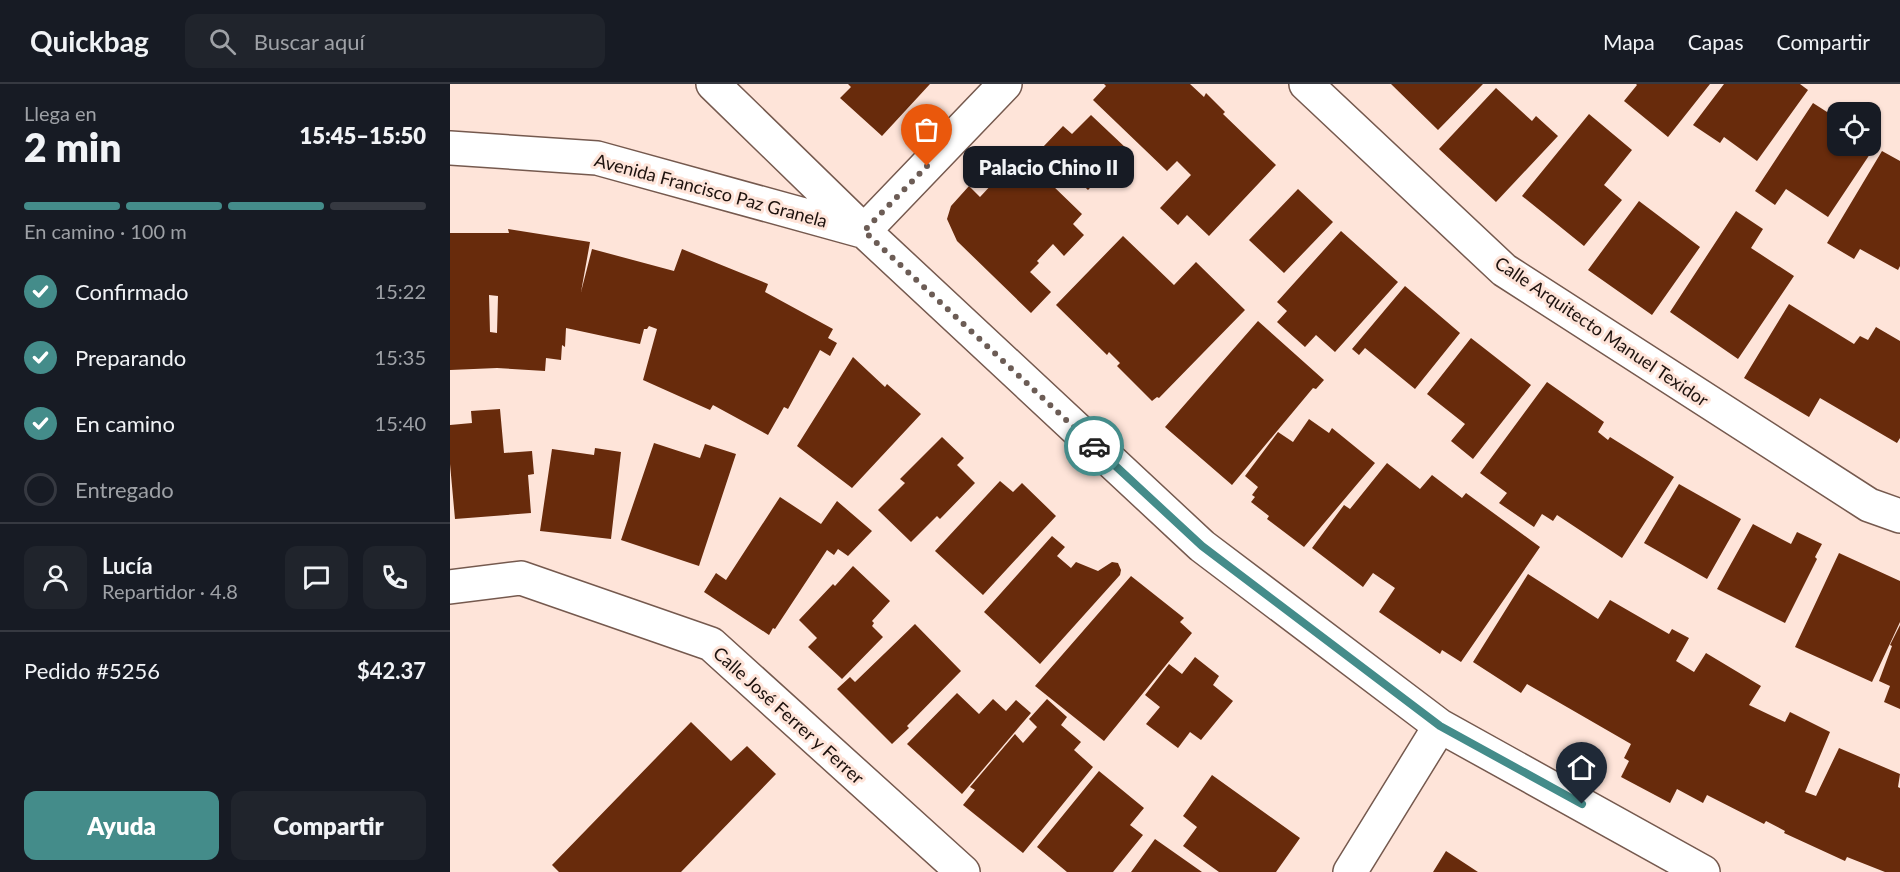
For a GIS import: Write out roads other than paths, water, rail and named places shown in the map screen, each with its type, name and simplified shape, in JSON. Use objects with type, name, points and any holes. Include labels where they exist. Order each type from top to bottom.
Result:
[{"type":"street","name":"Avenida Francisco Paz Granela","points":[[713,84],[864,231],[1202,546],[1440,726],[1703,872]]},
{"type":"street","points":[[864,231],[1005,84]]},
{"type":"street","name":"Calle Arquitecto Manuel Texidor","points":[[1306,84],[1504,270],[1869,505],[1900,516]]},
{"type":"street","name":"Avenida Francisco Paz Granela","points":[[450,148],[597,158],[864,231]]},
{"type":"street","name":"Calle José Ferrer y Ferrer","points":[[450,587],[521,578],[711,644],[963,872]]},
{"type":"street","points":[[1350,872],[1440,726]]},
{"type":"place","name":"Palacio Chino II","points":[[927,166]]}]
